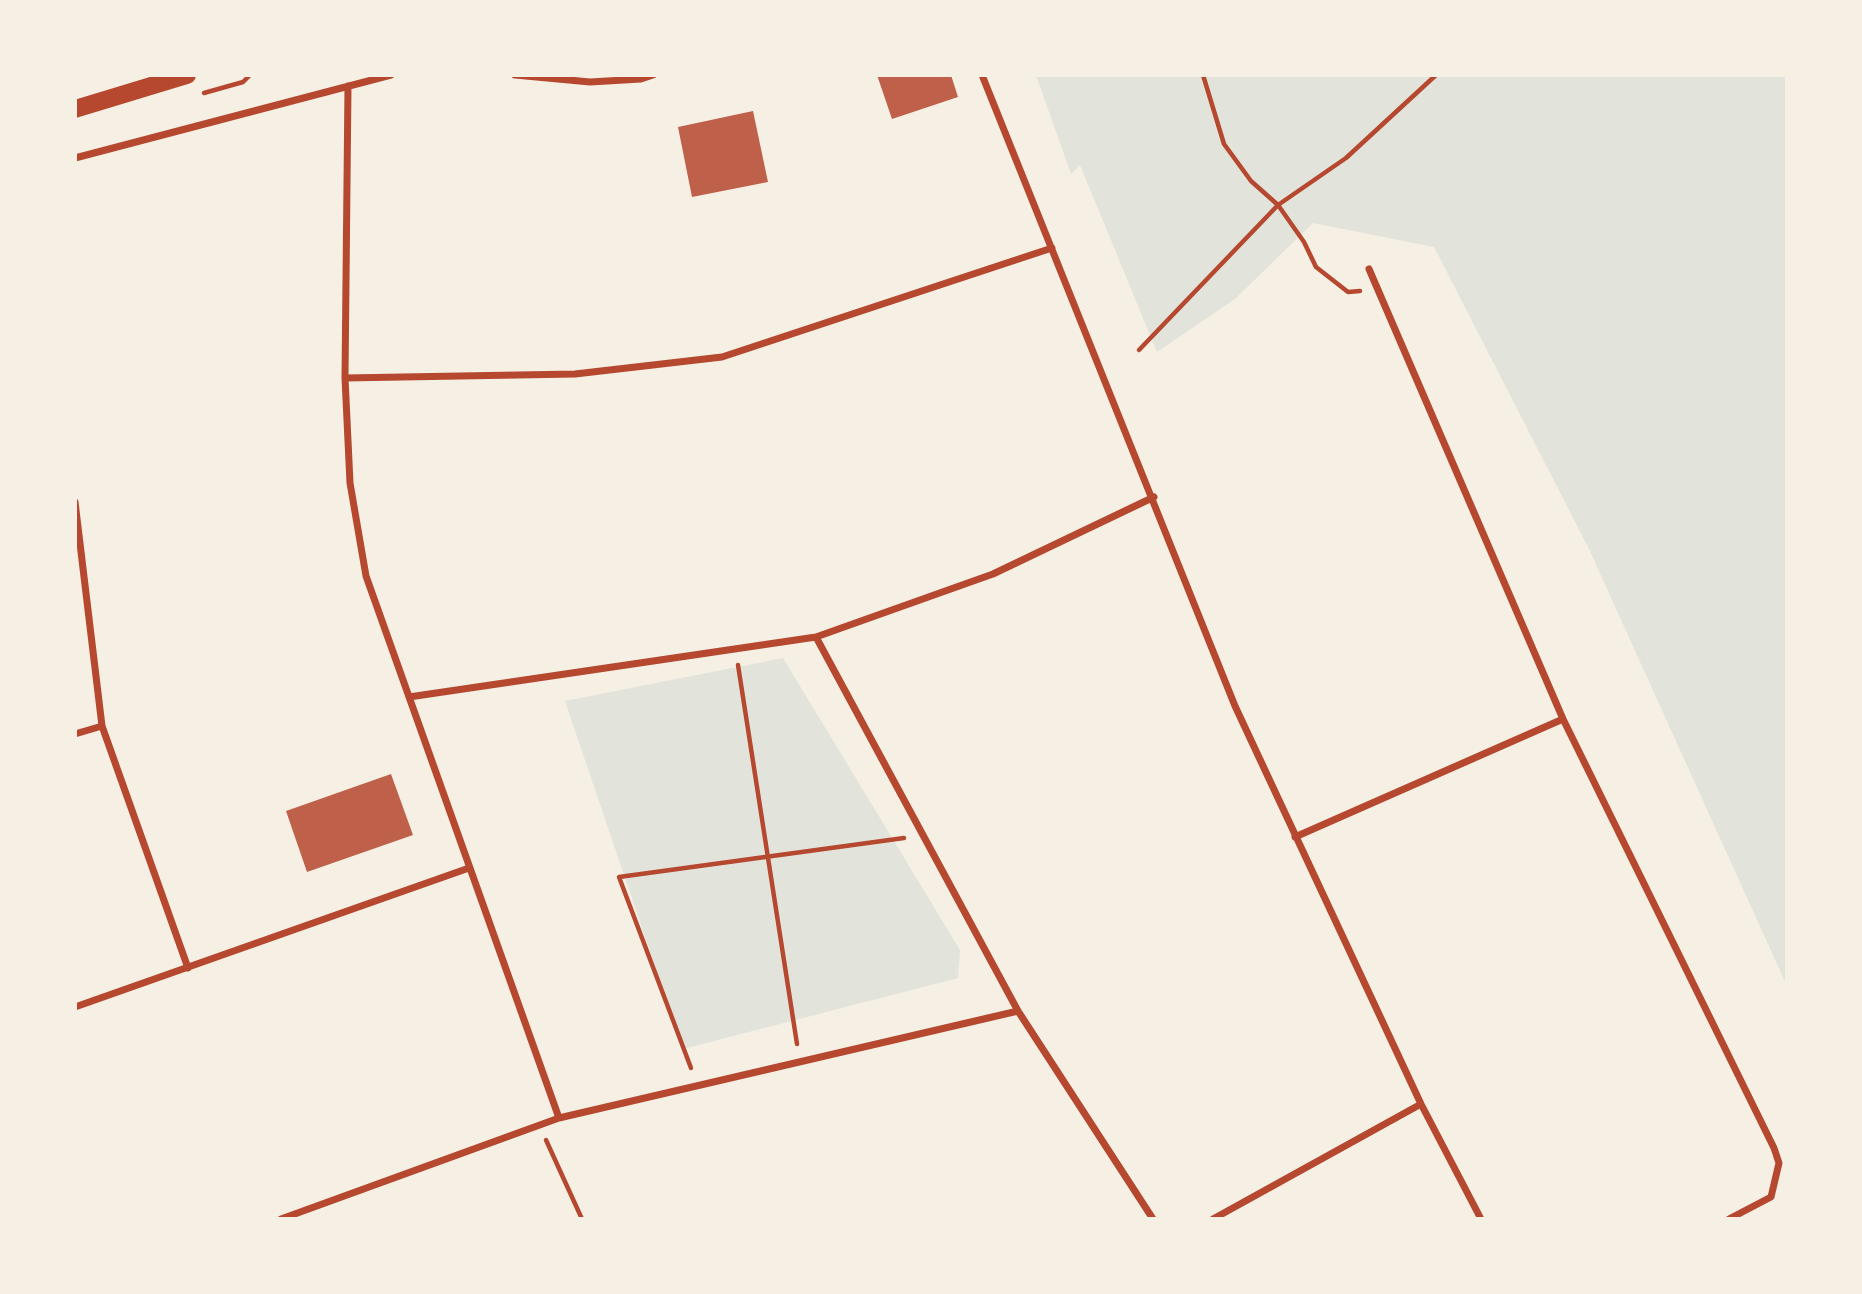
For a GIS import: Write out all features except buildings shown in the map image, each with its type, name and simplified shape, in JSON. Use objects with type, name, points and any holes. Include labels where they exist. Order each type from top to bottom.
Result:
[{"type":"main road","points":[[75,109],[187,75]]},
{"type":"street","points":[[75,158],[391,75]]},
{"type":"street","points":[[515,75],[590,82],[641,79],[653,75]]},
{"type":"street","points":[[982,75],[1154,497],[1235,706],[1421,1104],[1481,1219]]},
{"type":"street","points":[[348,86],[345,378],[350,483],[366,576],[559,1118]]},
{"type":"street","points":[[345,378],[575,374],[722,356],[1052,248]]},
{"type":"street","points":[[1369,269],[1563,719],[1774,1148],[1779,1163],[1772,1197],[1729,1219]]},
{"type":"street","points":[[409,697],[816,637],[993,574],[1154,497]]},
{"type":"street","points":[[75,502],[102,726],[188,968]]},
{"type":"street","points":[[816,637],[1018,1011],[1153,1219]]},
{"type":"street","points":[[1295,837],[1563,719]]},
{"type":"street","points":[[75,734],[102,726]]},
{"type":"street","points":[[75,1007],[469,868]]},
{"type":"street","points":[[281,1219],[559,1118],[1018,1011]]},
{"type":"street","points":[[1213,1219],[1421,1104]]},
{"type":"path","points":[[1203,75],[1224,144],[1251,181],[1278,205],[1304,242],[1316,267],[1348,292],[1377,288]]},
{"type":"path","points":[[1139,350],[1278,205],[1346,158],[1436,75]]},
{"type":"path","points":[[735,649],[800,1062]]},
{"type":"path","points":[[698,1086],[619,877],[923,835]]},
{"type":"path","points":[[540,1125],[582,1219]]},
{"type":"shaded area","points":[[1036,75],[1787,75],[1787,986],[1588,547],[1434,247],[1313,223],[1235,299],[1157,352],[1080,165],[1071,174]]},
{"type":"shaded area","points":[[783,658],[960,950],[958,978],[683,1049],[565,701]]}]
